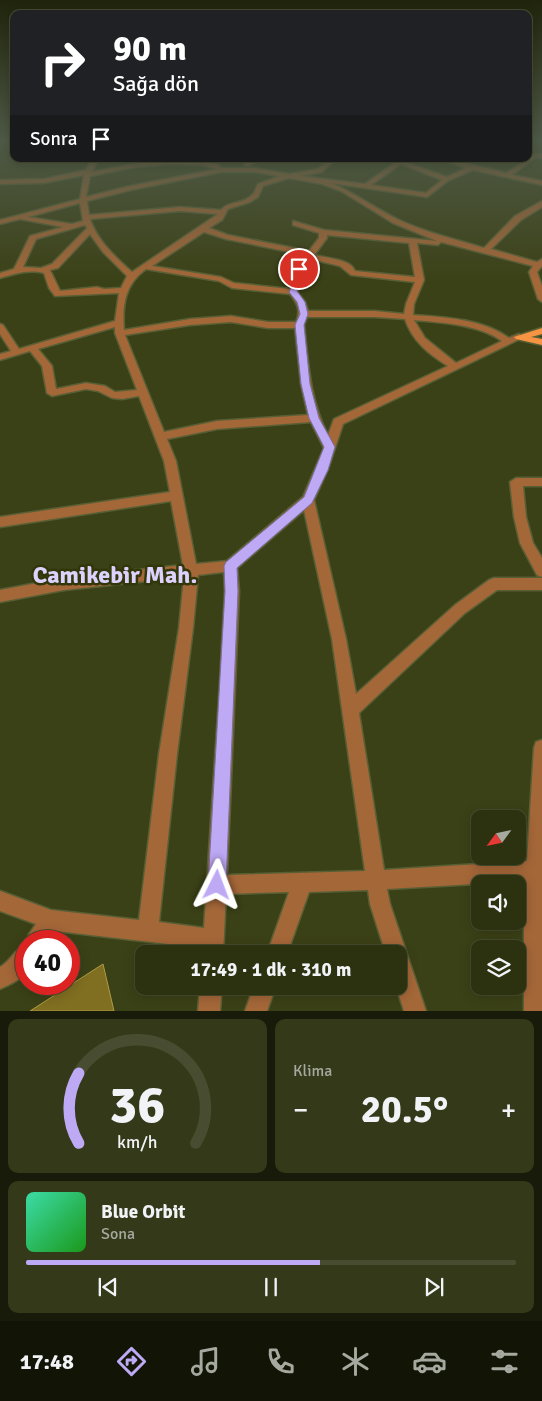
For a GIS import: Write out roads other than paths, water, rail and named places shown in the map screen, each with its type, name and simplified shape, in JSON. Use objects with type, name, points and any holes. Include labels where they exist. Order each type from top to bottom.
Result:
[{"type":"main road","points":[[514,339],[542,331]]},
{"type":"main road","points":[[514,339],[542,342]]},
{"type":"street","points":[[83,187],[83,202],[88,223],[104,250],[131,276]]},
{"type":"street","points":[[0,222],[140,187]]},
{"type":"street","points":[[148,931],[168,754],[186,628],[191,571],[170,461],[120,328],[119,309],[124,290],[131,276],[219,218],[226,208],[248,201],[256,196],[259,187]]},
{"type":"street","points":[[336,187],[396,221],[451,242],[540,263],[533,272],[539,283],[542,299]]},
{"type":"street","points":[[385,187],[427,195],[437,187]]},
{"type":"street","points":[[486,250],[518,218],[534,210],[542,203]]},
{"type":"street","points":[[17,270],[34,238],[72,226],[180,209],[223,212]]},
{"type":"street","points":[[0,213],[72,226]]},
{"type":"street","points":[[0,276],[17,270],[42,270],[55,266],[88,223]]},
{"type":"street","points":[[296,223],[323,232],[434,243],[451,242]]},
{"type":"street","points":[[203,229],[226,238],[310,255],[343,264],[350,268],[351,272],[420,280]]},
{"type":"street","points":[[293,292],[298,282],[299,269],[323,238],[323,232]]},
{"type":"street","points":[[412,240],[416,248],[420,280],[411,300],[409,318],[430,351],[456,367]]},
{"type":"street","points":[[146,267],[221,278],[232,285],[293,292],[301,302],[304,314],[299,325],[306,384],[314,418],[329,447]]},
{"type":"street","points":[[42,270],[48,272],[53,288],[58,294],[97,290],[104,292],[124,290]]},
{"type":"street","points":[[304,314],[375,314],[445,320],[474,325],[514,339]]},
{"type":"street","points":[[0,357],[120,328],[231,320],[268,325],[299,325]]},
{"type":"street","points":[[0,327],[17,353]]},
{"type":"street","points":[[0,596],[64,584],[230,566],[308,500],[322,470],[338,422],[514,339]]},
{"type":"street","points":[[32,348],[46,366],[52,393],[86,386],[101,388],[112,395],[122,396],[144,392]]},
{"type":"street","points":[[161,437],[217,425],[314,418]]},
{"type":"street","points":[[542,482],[516,482],[520,517],[526,544],[542,571]]},
{"type":"street","points":[[0,522],[176,496]]},
{"type":"street","points":[[308,500],[339,639],[380,904],[393,945]]},
{"type":"street","points":[[213,945],[232,591],[230,566]]},
{"type":"street","points":[[350,710],[460,608],[494,584],[542,584]]},
{"type":"street","points":[[535,1011],[534,920],[539,870],[542,748]]},
{"type":"street","points":[[217,885],[376,880],[539,870]]},
{"type":"street","points":[[280,945],[302,883]]},
{"type":"street","points":[[0,901],[51,920],[148,931],[209,945]]},
{"type":"street","points":[[44,930],[51,920]]},
{"type":"street","points":[[0,978],[15,970]]},
{"type":"street","points":[[407,986],[415,1011]]},
{"type":"street","points":[[209,1011],[210,995]]},
{"type":"street","points":[[256,1011],[262,995]]},
{"type":"district","name":"Camikebir Mah.","points":[[115,575]]}]
